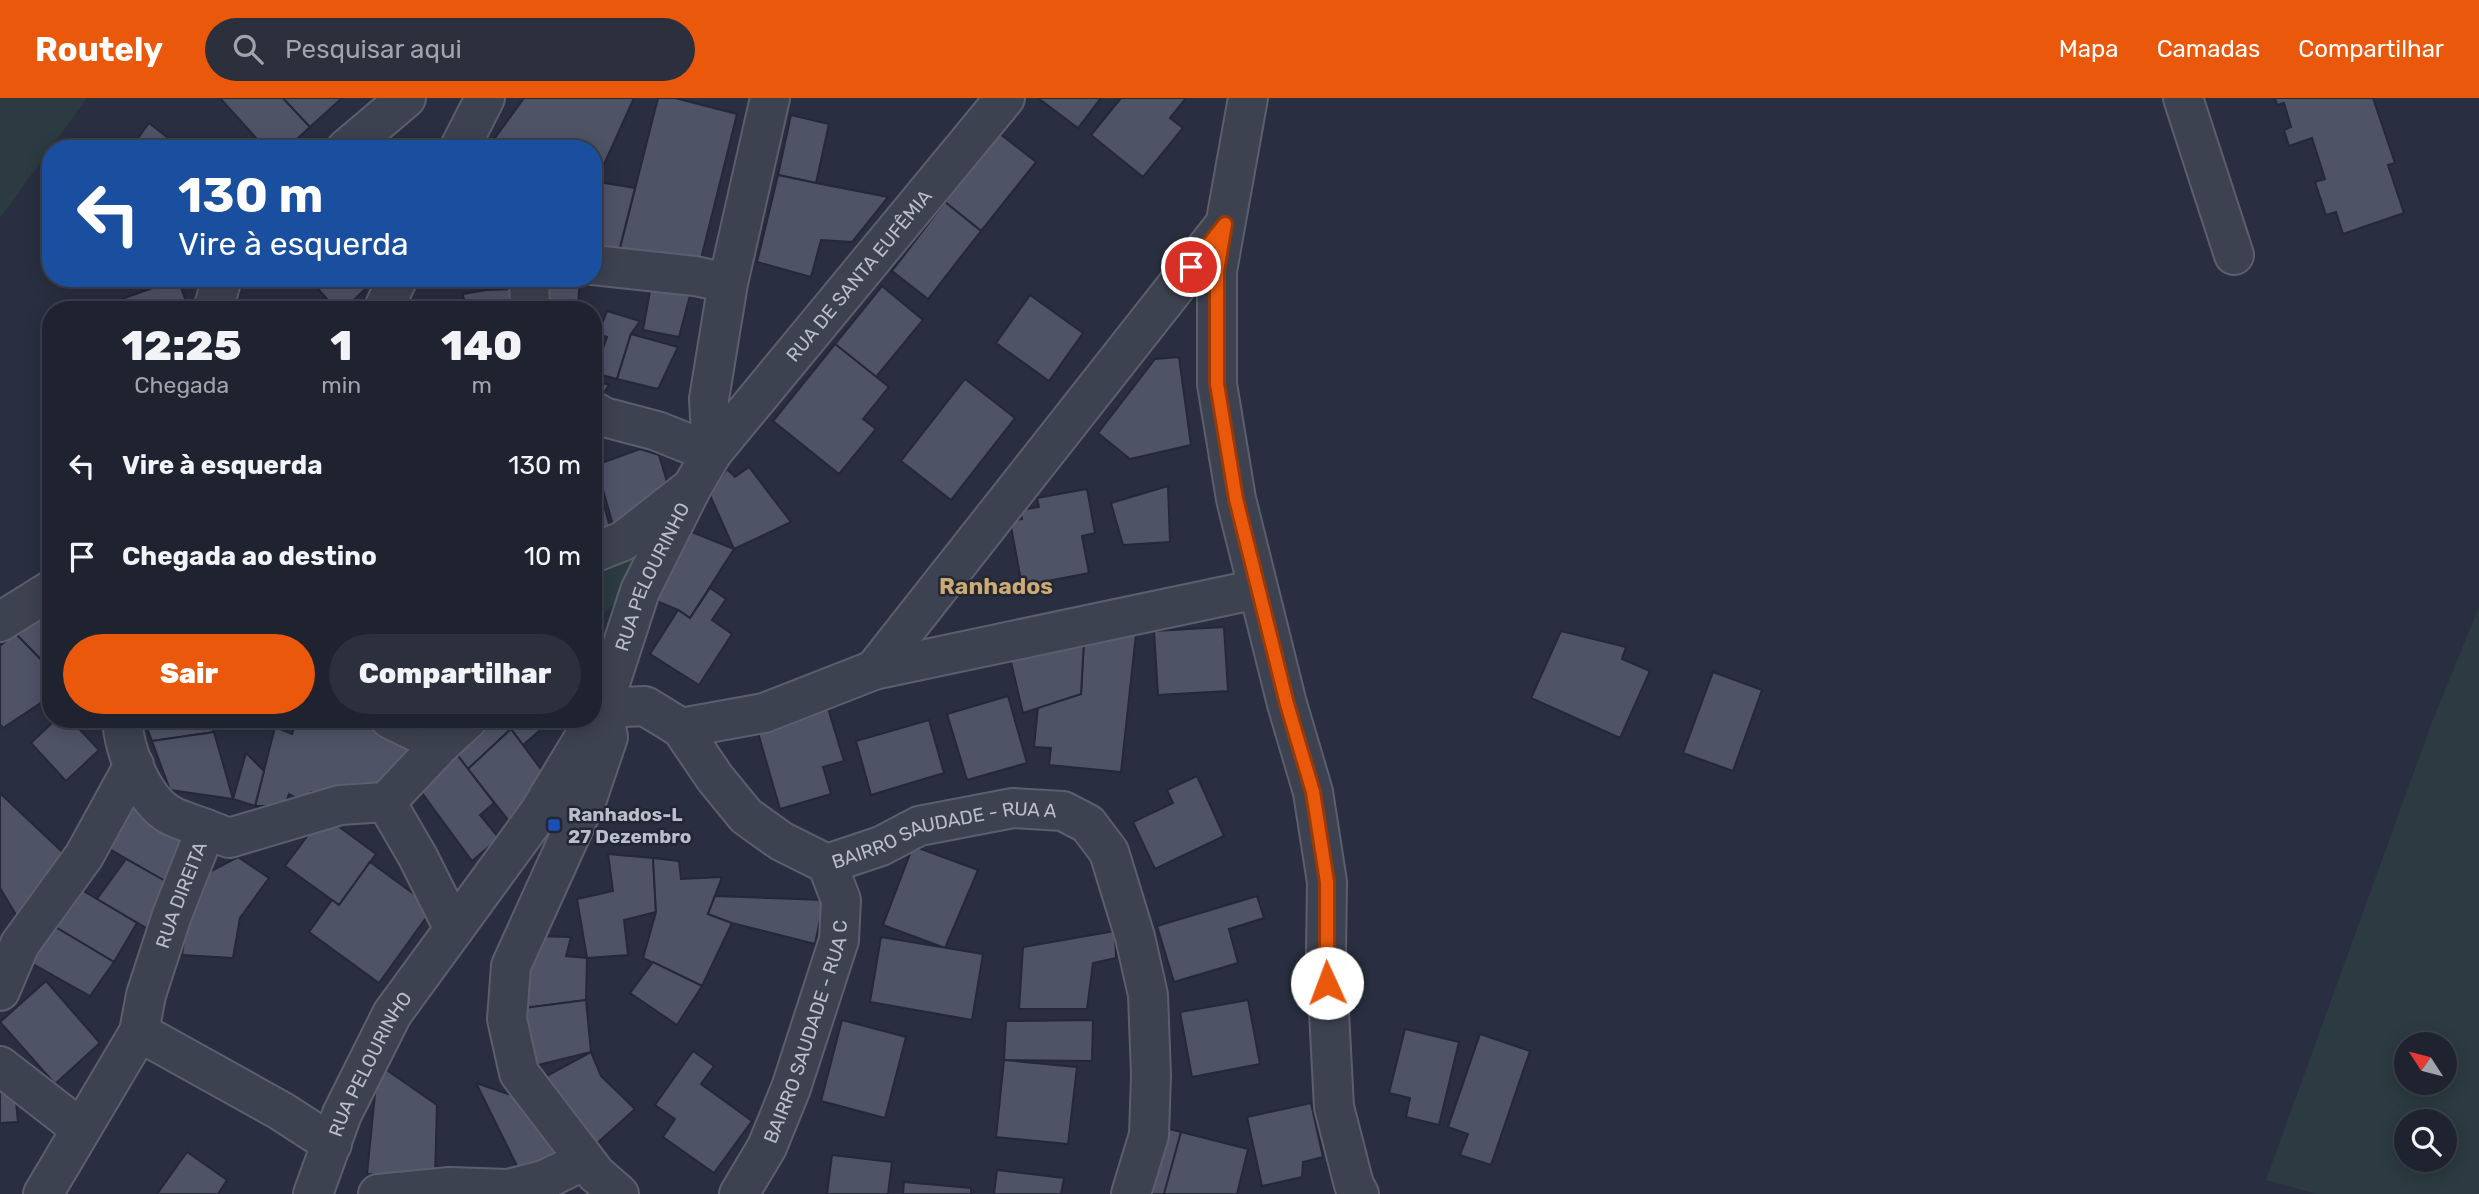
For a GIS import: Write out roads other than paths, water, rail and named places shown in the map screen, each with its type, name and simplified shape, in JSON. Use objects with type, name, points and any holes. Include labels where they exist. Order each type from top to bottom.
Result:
[{"type":"street","points":[[357,140],[406,98]]},
{"type":"street","points":[[464,140],[485,98]]},
{"type":"street","points":[[602,416],[657,431],[712,453],[709,399],[728,283],[770,98]]},
{"type":"street","name":"RUA DE SANTA EUFÊMIA","points":[[712,453],[1005,98]]},
{"type":"street","points":[[1248,98],[1217,271],[1217,384],[1236,499],[1287,704],[1313,792],[1327,882],[1326,956],[1334,1107],[1354,1185],[1359,1194]]},
{"type":"street","points":[[2183,98],[2234,255]]},
{"type":"street","points":[[874,670],[1225,224]]},
{"type":"street","points":[[602,266],[695,276],[728,283]]},
{"type":"street","name":"RUA PELOURINHO","points":[[602,700],[608,652],[712,453]]},
{"type":"street","points":[[602,549],[623,541],[692,487]]},
{"type":"street","points":[[681,728],[764,713],[874,670],[1258,589]]},
{"type":"street","points":[[0,622],[42,596]]},
{"type":"street","name":"BAIRRO SAUDADE - RUA A","points":[[602,708],[645,706],[681,728],[715,778],[747,816],[781,841],[827,864],[881,846],[919,827],[1013,808],[1063,811],[1088,824],[1109,852],[1135,937],[1148,995],[1151,1075],[1149,1135],[1131,1194]]},
{"type":"street","points":[[602,712],[608,737],[588,796],[511,966],[507,1019],[519,1073],[596,1174],[619,1194]]},
{"type":"street","points":[[123,728],[141,786],[168,814],[206,829]]},
{"type":"street","points":[[435,728],[455,732]]},
{"type":"street","name":"RUA PELOURINHO","points":[[313,1194],[342,1114],[392,1014],[538,814],[589,728]]},
{"type":"street","points":[[454,929],[418,857],[386,802],[455,732]]},
{"type":"street","points":[[0,991],[20,944],[84,856],[134,765]]},
{"type":"street","name":"RUA DIREITA","points":[[43,1194],[139,1032],[146,995],[206,829],[229,838],[340,805],[386,802]]},
{"type":"street","name":"BAIRRO SAUDADE - RUA C","points":[[739,1194],[767,1147],[791,1088],[839,940],[841,900],[827,864]]},
{"type":"street","points":[[139,1032],[281,1111],[332,1144]]},
{"type":"street","points":[[0,1066],[81,1129]]},
{"type":"street","points":[[379,1194],[450,1187],[508,1189],[544,1180],[585,1160]]},
{"type":"place","name":"Ranhados-L 27 Dezembro","points":[[554,825]]},
{"type":"district","name":"Ranhados","points":[[996,586]]}]
